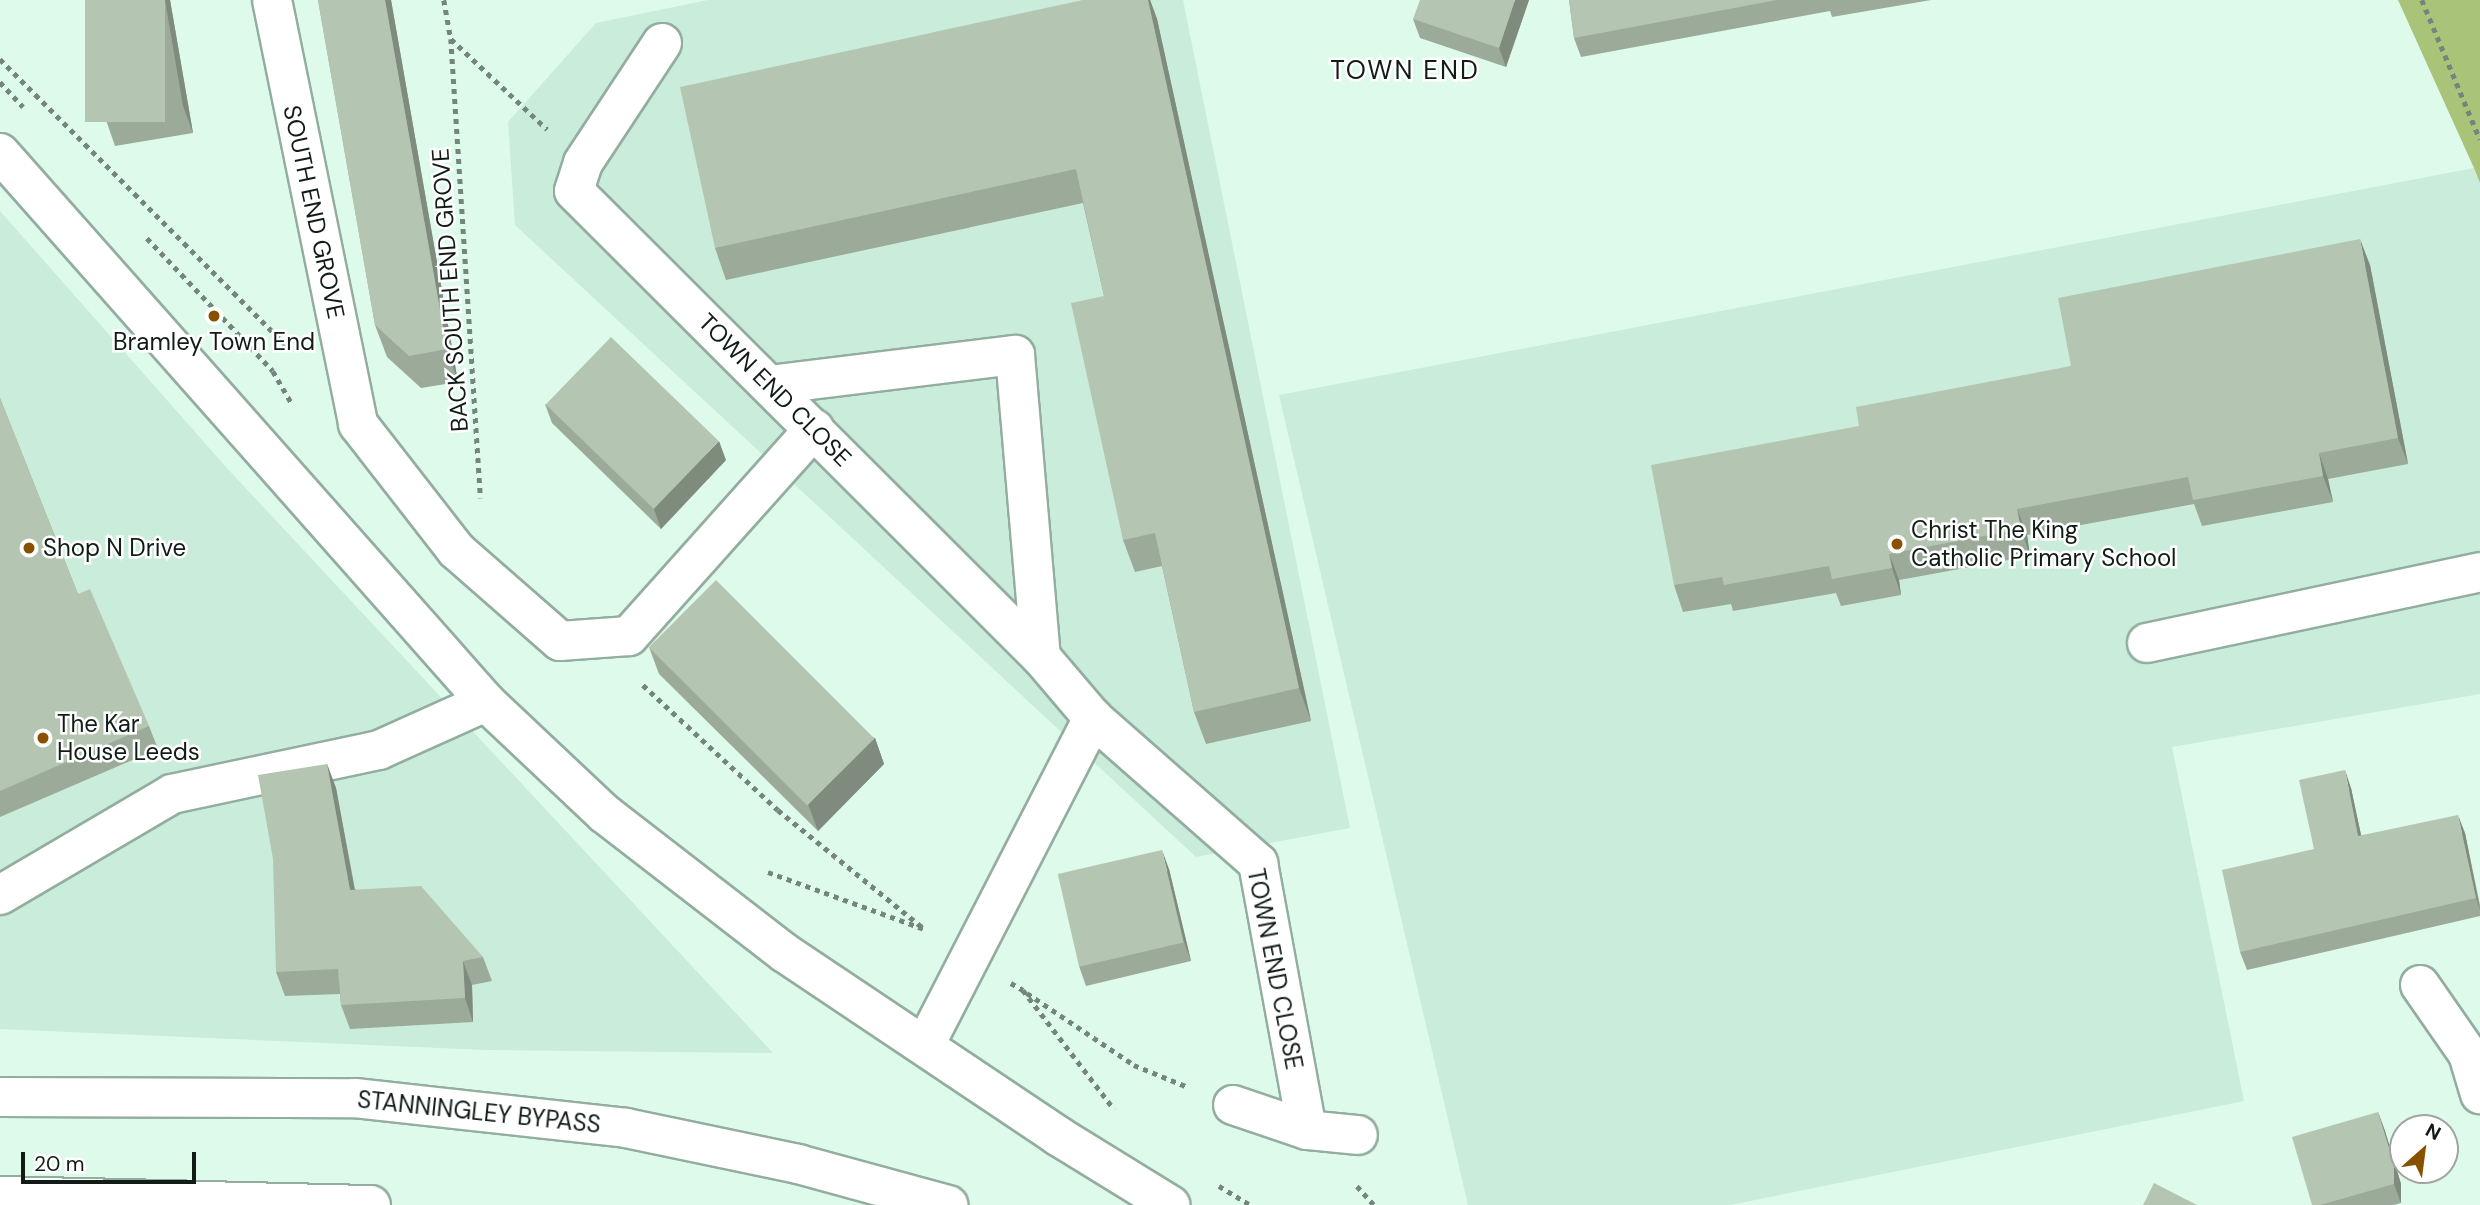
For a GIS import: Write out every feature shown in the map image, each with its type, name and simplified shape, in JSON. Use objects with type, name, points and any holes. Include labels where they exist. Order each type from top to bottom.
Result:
[{"type":"street","name":"SOUTH END GROVE","points":[[272,0],[358,424],[456,550],[487,579]]},
{"type":"street","name":"TOWN END CLOSE","points":[[662,43],[583,163],[574,191],[1041,657],[1093,718],[1258,863],[1307,1130]]},
{"type":"street","points":[[0,153],[486,702],[605,814],[785,953],[1058,1136],[1170,1205]]},
{"type":"street","points":[[769,385],[1015,355],[1041,657]]},
{"type":"street","points":[[487,579],[560,641],[629,636],[814,429]]},
{"type":"street","points":[[2147,643],[2480,572]]},
{"type":"street","points":[[0,895],[172,794],[379,750],[486,702]]},
{"type":"street","points":[[925,1045],[1093,718]]},
{"type":"street","points":[[2420,985],[2468,1054],[2480,1094]]},
{"type":"street","name":"STANNINGLEY BYPASS","points":[[0,1097],[355,1098],[612,1126],[799,1164],[948,1205]]},
{"type":"street","points":[[1233,1105],[1307,1130],[1357,1135]]},
{"type":"street","points":[[0,1196],[371,1205]]},
{"type":"path","name":"BACK SOUTH END GROVE","points":[[444,0],[451,39],[487,579]]},
{"type":"path","points":[[2422,0],[2480,139]]},
{"type":"path","points":[[451,39],[583,163]]},
{"type":"path","points":[[0,59],[295,354]]},
{"type":"path","points":[[593,639],[778,810],[926,930]]},
{"type":"path","points":[[1023,990],[1134,1065],[1233,1105]]},
{"type":"shaded area","points":[[708,0],[1183,0],[1350,828],[1196,857],[515,225],[508,122],[596,23]]},
{"type":"shaded area","name":"Christ The King Catholic Primary School","points":[[2474,168],[2480,183],[2480,694],[2172,747],[2244,1101],[1730,1205],[1468,1205],[1279,395]]},
{"type":"shaded area","points":[[0,211],[226,467],[773,1053],[486,1050],[0,1029]]},
{"type":"green space","points":[[2398,0],[2480,0],[2480,183],[2474,168]]},
{"type":"building","points":[[85,0],[165,0],[165,122],[85,122]]},
{"type":"building","points":[[318,0],[385,0],[447,349],[409,356],[375,325]]},
{"type":"building","points":[[1083,0],[1148,0],[1299,688],[1194,712],[1155,533],[1123,540],[1071,303],[1104,296],[1076,169],[715,248],[680,87]]},
{"type":"building","points":[[1420,0],[1515,0],[1499,48],[1413,19]]},
{"type":"building","points":[[1569,0],[1777,0],[1574,38]]},
{"type":"building","points":[[2360,239],[2398,438],[2319,453],[2323,476],[2193,500],[2188,477],[2017,509],[2021,529],[1889,554],[1892,568],[1832,579],[1829,566],[1724,585],[1722,577],[1674,585],[1651,465],[1859,426],[1856,407],[2071,366],[2058,298]]},
{"type":"building","points":[[611,337],[719,441],[654,509],[546,405]]},
{"type":"building","points":[[0,398],[78,594],[90,589],[149,726],[0,791]]},
{"type":"building","points":[[716,580],[874,738],[807,806],[649,647]]},
{"type":"building","points":[[327,764],[350,890],[421,886],[483,957],[463,961],[465,998],[341,1005],[338,969],[276,972],[273,859],[258,775]]},
{"type":"building","points":[[2345,770],[2358,836],[2458,815],[2476,898],[2240,952],[2222,870],[2314,849],[2299,780]]},
{"type":"building","points":[[1162,850],[1183,943],[1079,967],[1058,874]]},
{"type":"building","points":[[2378,1112],[2389,1148],[2389,1184],[2394,1184],[2312,1205],[2292,1137]]},
{"type":"building","points":[[2154,1183],[2197,1205],[2143,1205]]},
{"type":"place","name":"Bramley Town End","points":[[214,316]]},
{"type":"place","name":"Christ The King Catholic Primary School","points":[[1897,544]]},
{"type":"place","name":"Shop N Drive","points":[[29,548]]},
{"type":"place","name":"The Kar House Leeds","points":[[43,738]]},
{"type":"district","name":"TOWN END","points":[[1405,71]]}]
